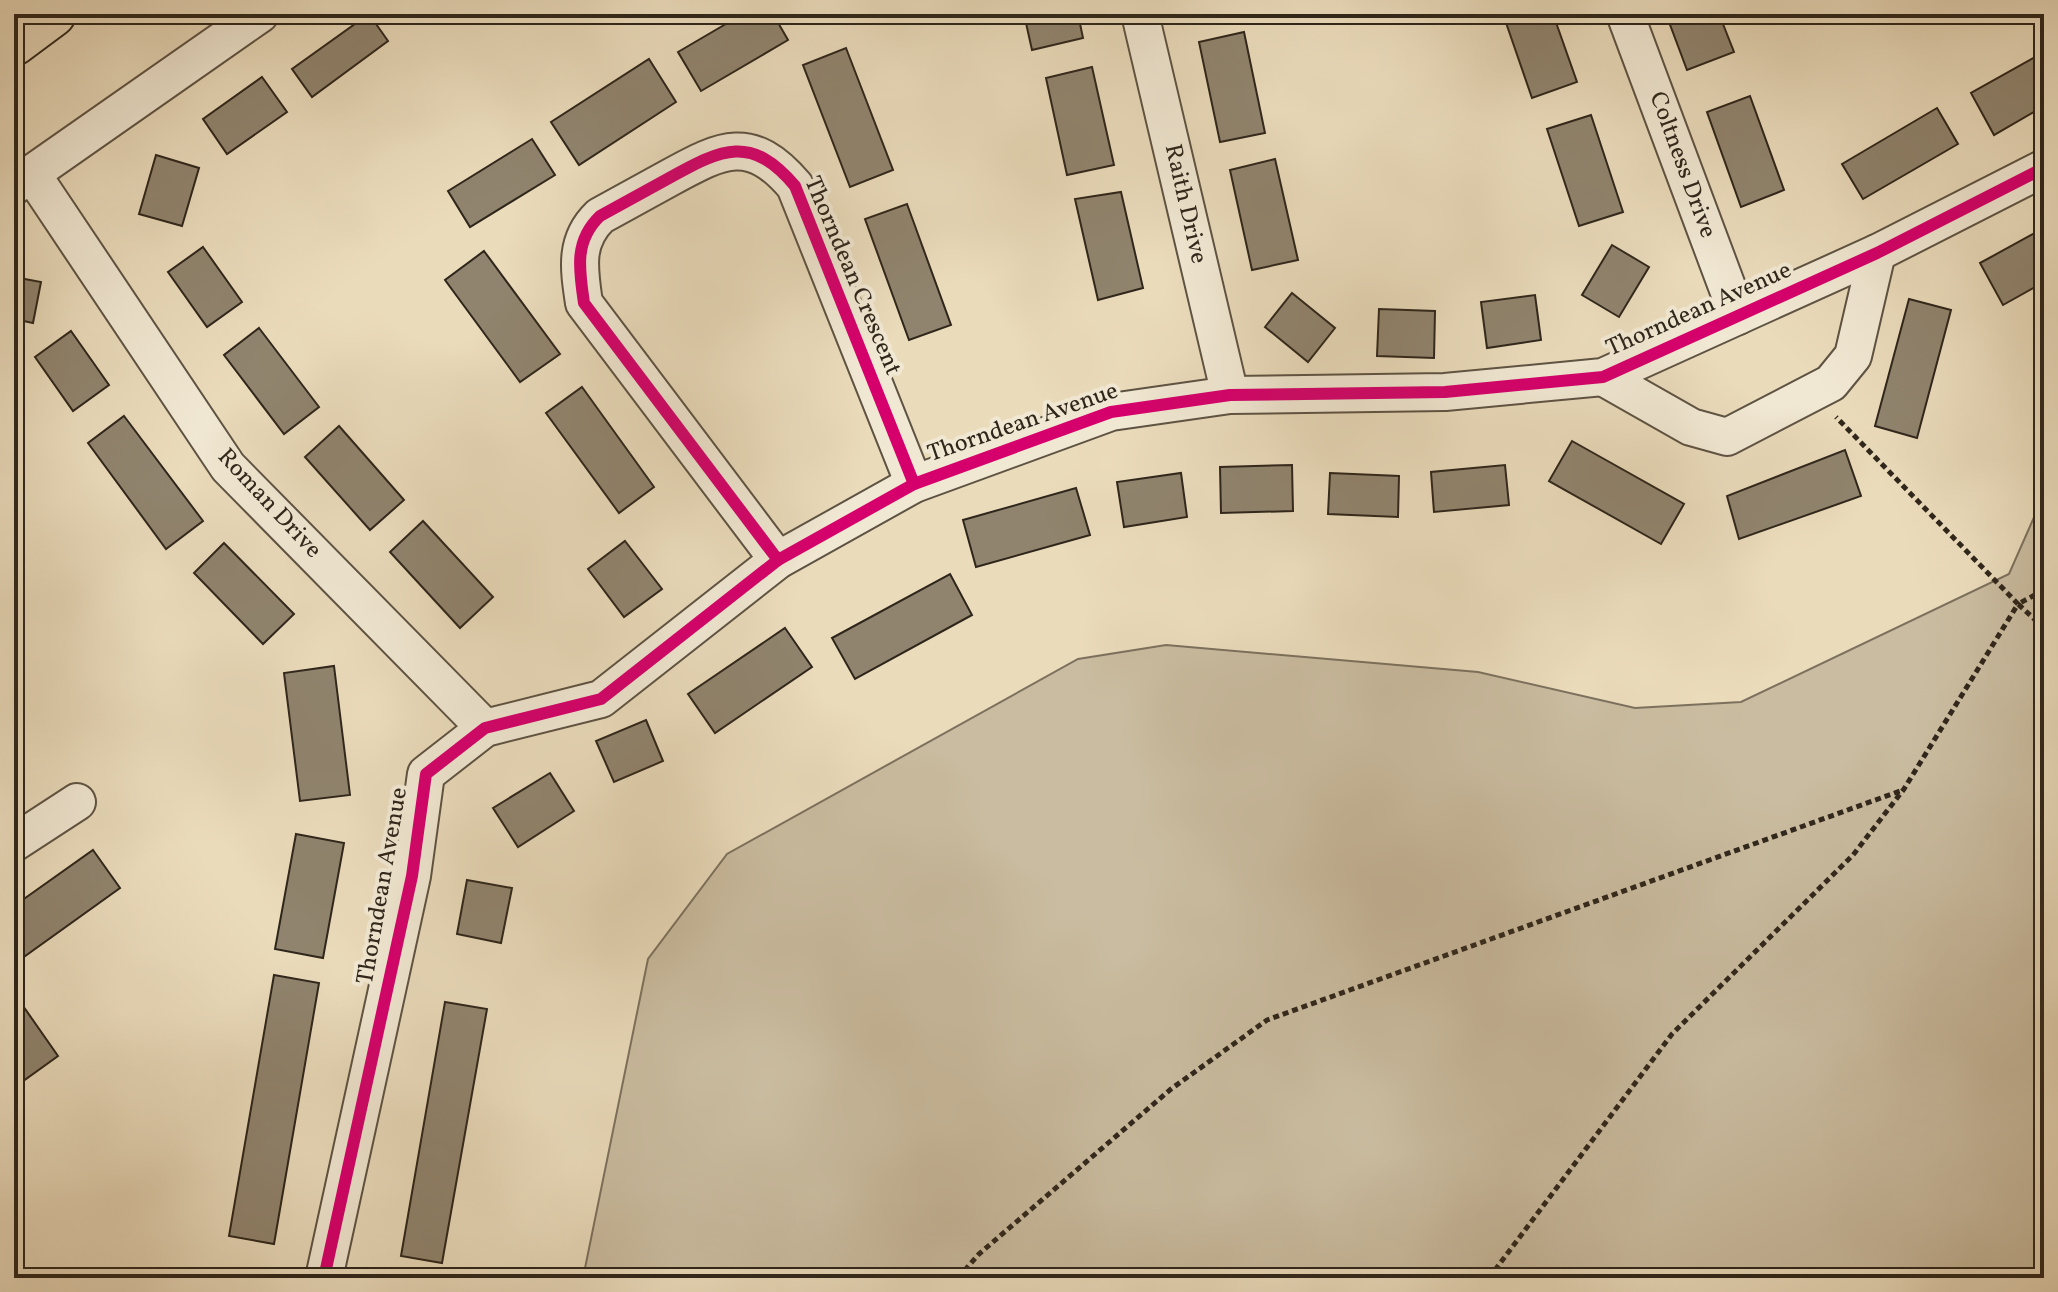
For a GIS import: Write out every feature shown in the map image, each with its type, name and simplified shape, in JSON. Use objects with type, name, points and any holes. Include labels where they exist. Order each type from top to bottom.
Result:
[{"type":"main road","points":[[14,43],[53,14]]},
{"type":"street","points":[[23,180],[260,14]]},
{"type":"street","name":"Raith Drive","points":[[1140,14],[1230,395]]},
{"type":"street","name":"Coltness Drive","points":[[1625,14],[1738,316]]},
{"type":"street","name":"Thorndean Crescent","points":[[778,560],[584,303],[579,268],[580,248],[587,228],[600,216],[716,153],[738,151],[756,155],[780,169],[795,186],[914,484]]},
{"type":"street","name":"Thorndean Avenue","points":[[324,1278],[412,876],[426,774],[485,728],[601,699],[778,560],[914,484],[1111,412],[1230,395],[1445,392],[1603,377],[1877,253],[2044,168]]},
{"type":"street","name":"Roman Drive","points":[[23,180],[228,467],[485,728]]},
{"type":"street","name":"Thorndean Avenue","points":[[1603,377],[1691,427],[1727,437],[1825,387],[1853,356],[1877,253]]},
{"type":"street","points":[[14,843],[77,802]]},
{"type":"path","points":[[1825,387],[1831,412],[2044,628]]},
{"type":"path","points":[[1489,1278],[1672,1034],[1853,855],[1904,789],[2018,604],[2044,590]]},
{"type":"path","points":[[958,1278],[979,1254],[1171,1089],[1267,1020],[1904,789]]},
{"type":"shaded area","points":[[2039,506],[2044,511],[2044,1278],[583,1278],[648,959],[727,854],[1078,659],[1166,645],[1478,672],[1635,708],[1741,702],[2009,574]]},
{"type":"building","points":[[369,14],[388,41],[312,97],[292,69]]},
{"type":"building","points":[[743,14],[773,14],[788,40],[701,91],[678,52]]},
{"type":"building","points":[[1024,14],[1078,14],[1083,38],[1032,50]]},
{"type":"building","points":[[1503,14],[1553,14],[1577,82],[1532,98]]},
{"type":"building","points":[[1666,14],[1719,14],[1734,52],[1687,70]]},
{"type":"building","points":[[1244,32],[1265,133],[1220,142],[1199,42]]},
{"type":"building","points":[[846,48],[893,170],[850,187],[803,65]]},
{"type":"building","points":[[2044,52],[2044,106],[1994,135],[1971,93]]},
{"type":"building","points":[[649,59],[676,102],[579,165],[551,122]]},
{"type":"building","points":[[1092,67],[1114,165],[1067,175],[1046,78]]},
{"type":"building","points":[[262,77],[287,112],[227,154],[203,119]]},
{"type":"building","points":[[1750,96],[1784,190],[1741,207],[1707,112]]},
{"type":"building","points":[[1937,108],[1958,144],[1863,199],[1842,164]]},
{"type":"building","points":[[1591,115],[1623,212],[1579,226],[1547,129]]},
{"type":"building","points":[[532,139],[555,175],[470,227],[448,191]]},
{"type":"building","points":[[156,155],[199,168],[182,226],[139,214]]},
{"type":"building","points":[[1275,159],[1298,260],[1252,270],[1230,170]]},
{"type":"building","points":[[1121,192],[1143,288],[1098,300],[1075,199]]},
{"type":"building","points":[[907,204],[951,325],[909,340],[865,219]]},
{"type":"building","points":[[2044,228],[2044,282],[2003,305],[1980,263]]},
{"type":"building","points":[[1612,245],[1649,267],[1619,317],[1582,295]]},
{"type":"building","points":[[203,247],[242,302],[207,327],[168,272]]},
{"type":"building","points":[[484,251],[560,354],[520,382],[445,280]]},
{"type":"building","points":[[14,277],[41,282],[33,323],[14,319]]},
{"type":"building","points":[[1292,293],[1335,328],[1308,362],[1265,327]]},
{"type":"building","points":[[1535,295],[1541,340],[1487,348],[1481,302]]},
{"type":"building","points":[[1909,299],[1951,310],[1917,438],[1875,426]]},
{"type":"building","points":[[1379,309],[1435,311],[1434,358],[1377,356]]},
{"type":"building","points":[[259,328],[319,407],[284,434],[224,355]]},
{"type":"building","points":[[71,331],[109,385],[73,411],[35,357]]},
{"type":"building","points":[[582,387],[654,487],[619,513],[546,413]]},
{"type":"building","points":[[124,416],[203,521],[166,549],[88,443]]},
{"type":"building","points":[[339,426],[404,500],[370,530],[305,457]]},
{"type":"building","points":[[1572,441],[1684,504],[1661,544],[1549,481]]},
{"type":"building","points":[[1845,450],[1861,496],[1739,539],[1727,496]]},
{"type":"building","points":[[1292,465],[1293,511],[1221,513],[1220,467]]},
{"type":"building","points":[[1505,465],[1509,505],[1434,512],[1431,472]]},
{"type":"building","points":[[1181,473],[1187,517],[1124,527],[1117,482]]},
{"type":"building","points":[[1330,473],[1399,476],[1398,517],[1328,514]]},
{"type":"building","points":[[1076,488],[1090,535],[976,567],[963,520]]},
{"type":"building","points":[[423,521],[493,597],[460,628],[390,552]]},
{"type":"building","points":[[625,541],[662,589],[624,617],[588,569]]},
{"type":"building","points":[[224,543],[294,614],[263,644],[194,573]]},
{"type":"building","points":[[950,574],[972,615],[855,679],[832,638]]},
{"type":"building","points":[[785,628],[812,667],[715,733],[688,694]]},
{"type":"building","points":[[334,666],[350,795],[300,801],[284,673]]},
{"type":"building","points":[[646,720],[663,761],[614,782],[596,741]]},
{"type":"building","points":[[550,773],[574,811],[518,847],[493,808]]},
{"type":"building","points":[[296,834],[344,843],[323,958],[275,949]]},
{"type":"building","points":[[93,850],[120,888],[14,964],[14,906]]},
{"type":"building","points":[[467,880],[512,888],[501,943],[457,934]]},
{"type":"building","points":[[274,975],[319,983],[274,1244],[229,1236]]},
{"type":"building","points":[[14,993],[58,1056],[19,1084],[14,1077]]},
{"type":"building","points":[[445,1002],[487,1009],[442,1263],[401,1256]]},
{"type":"cycle path","points":[[778,560],[584,303],[580,256],[586,235],[600,216],[689,167],[721,154],[750,153],[779,170],[795,186],[914,484]]},
{"type":"cycle path","points":[[324,1278],[412,876],[426,774],[485,728],[601,699],[778,560],[914,484],[1111,412],[1230,395],[1445,392],[1603,377],[1877,253],[2044,168]]}]
